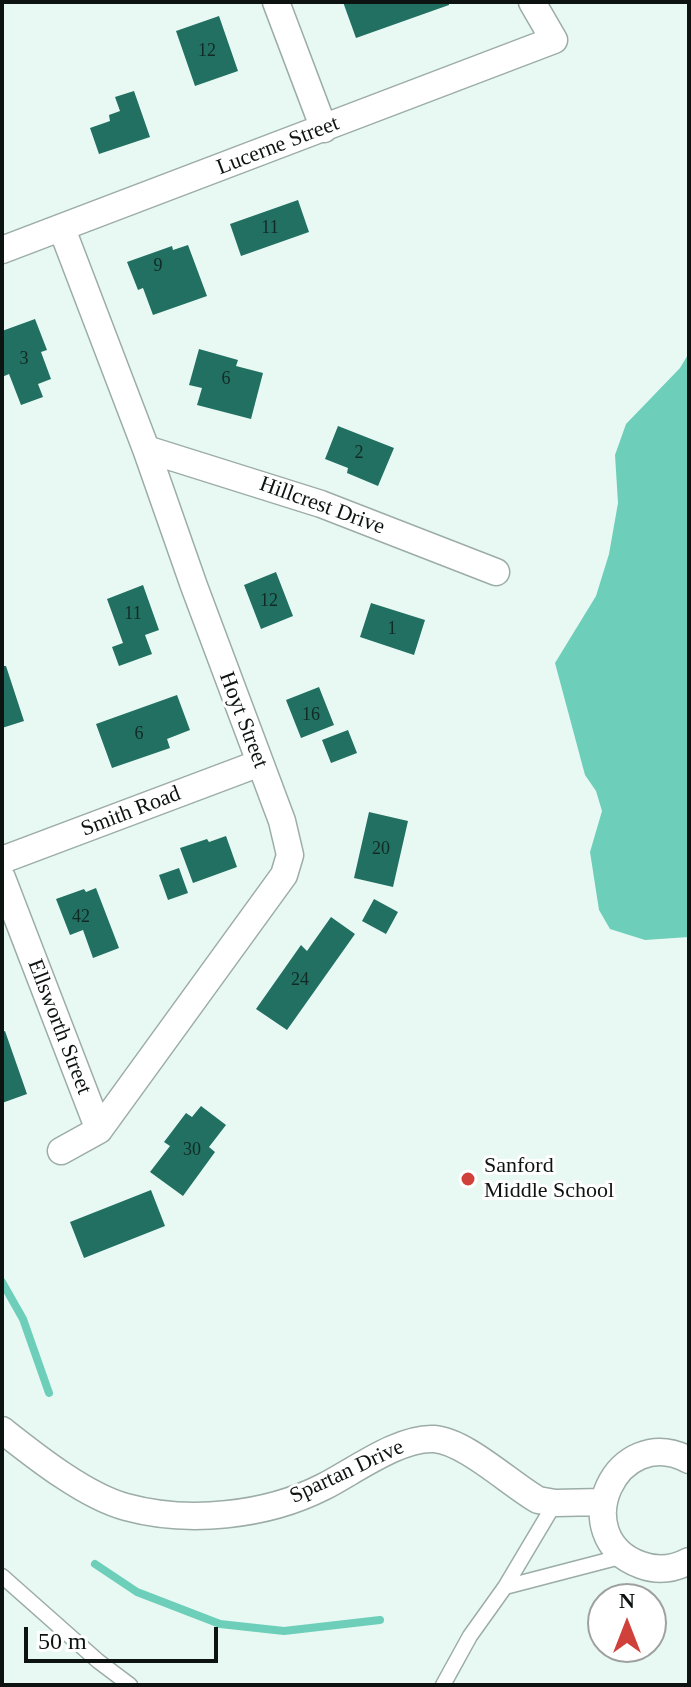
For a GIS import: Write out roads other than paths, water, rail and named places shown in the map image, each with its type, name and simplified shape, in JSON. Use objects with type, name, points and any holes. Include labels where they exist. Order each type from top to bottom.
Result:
[{"type":"street","points":[[276,2],[324,129]]},
{"type":"street","name":"Lucerne Street","points":[[2,250],[554,40],[532,2]]},
{"type":"street","name":"Hoyt Street","points":[[61,1151],[99,1130],[284,875],[289,846],[146,449],[62,229]]},
{"type":"street","name":"Hillcrest Drive","points":[[146,449],[321,504],[496,572]]},
{"type":"street","name":"Smith Road","points":[[2,860],[260,763]]},
{"type":"street","name":"Ellsworth Street","points":[[2,878],[99,1130]]},
{"type":"street","name":"Spartan Drive","points":[[2,1430],[41,1461],[102,1497],[126,1507],[168,1513],[219,1516],[272,1506],[320,1489],[402,1445],[424,1439],[449,1441],[538,1500],[555,1503],[603,1502]]},
{"type":"street","points":[[688,1455],[655,1453],[627,1463],[615,1474],[603,1502],[606,1531],[613,1545],[624,1556],[651,1568],[666,1569],[689,1561]]},
{"type":"lane","points":[[443,1685],[470,1636],[505,1587],[555,1503]]},
{"type":"lane","points":[[505,1587],[624,1556]]},
{"type":"lane","points":[[2,1576],[98,1661],[130,1685]]},
{"type":"waterway","points":[[2,1282],[23,1319],[49,1393]]},
{"type":"waterway","points":[[95,1564],[137,1592],[220,1624],[284,1631],[380,1620]]},
{"type":"place","name":"Sanford Middle School","points":[[468,1179]]}]
